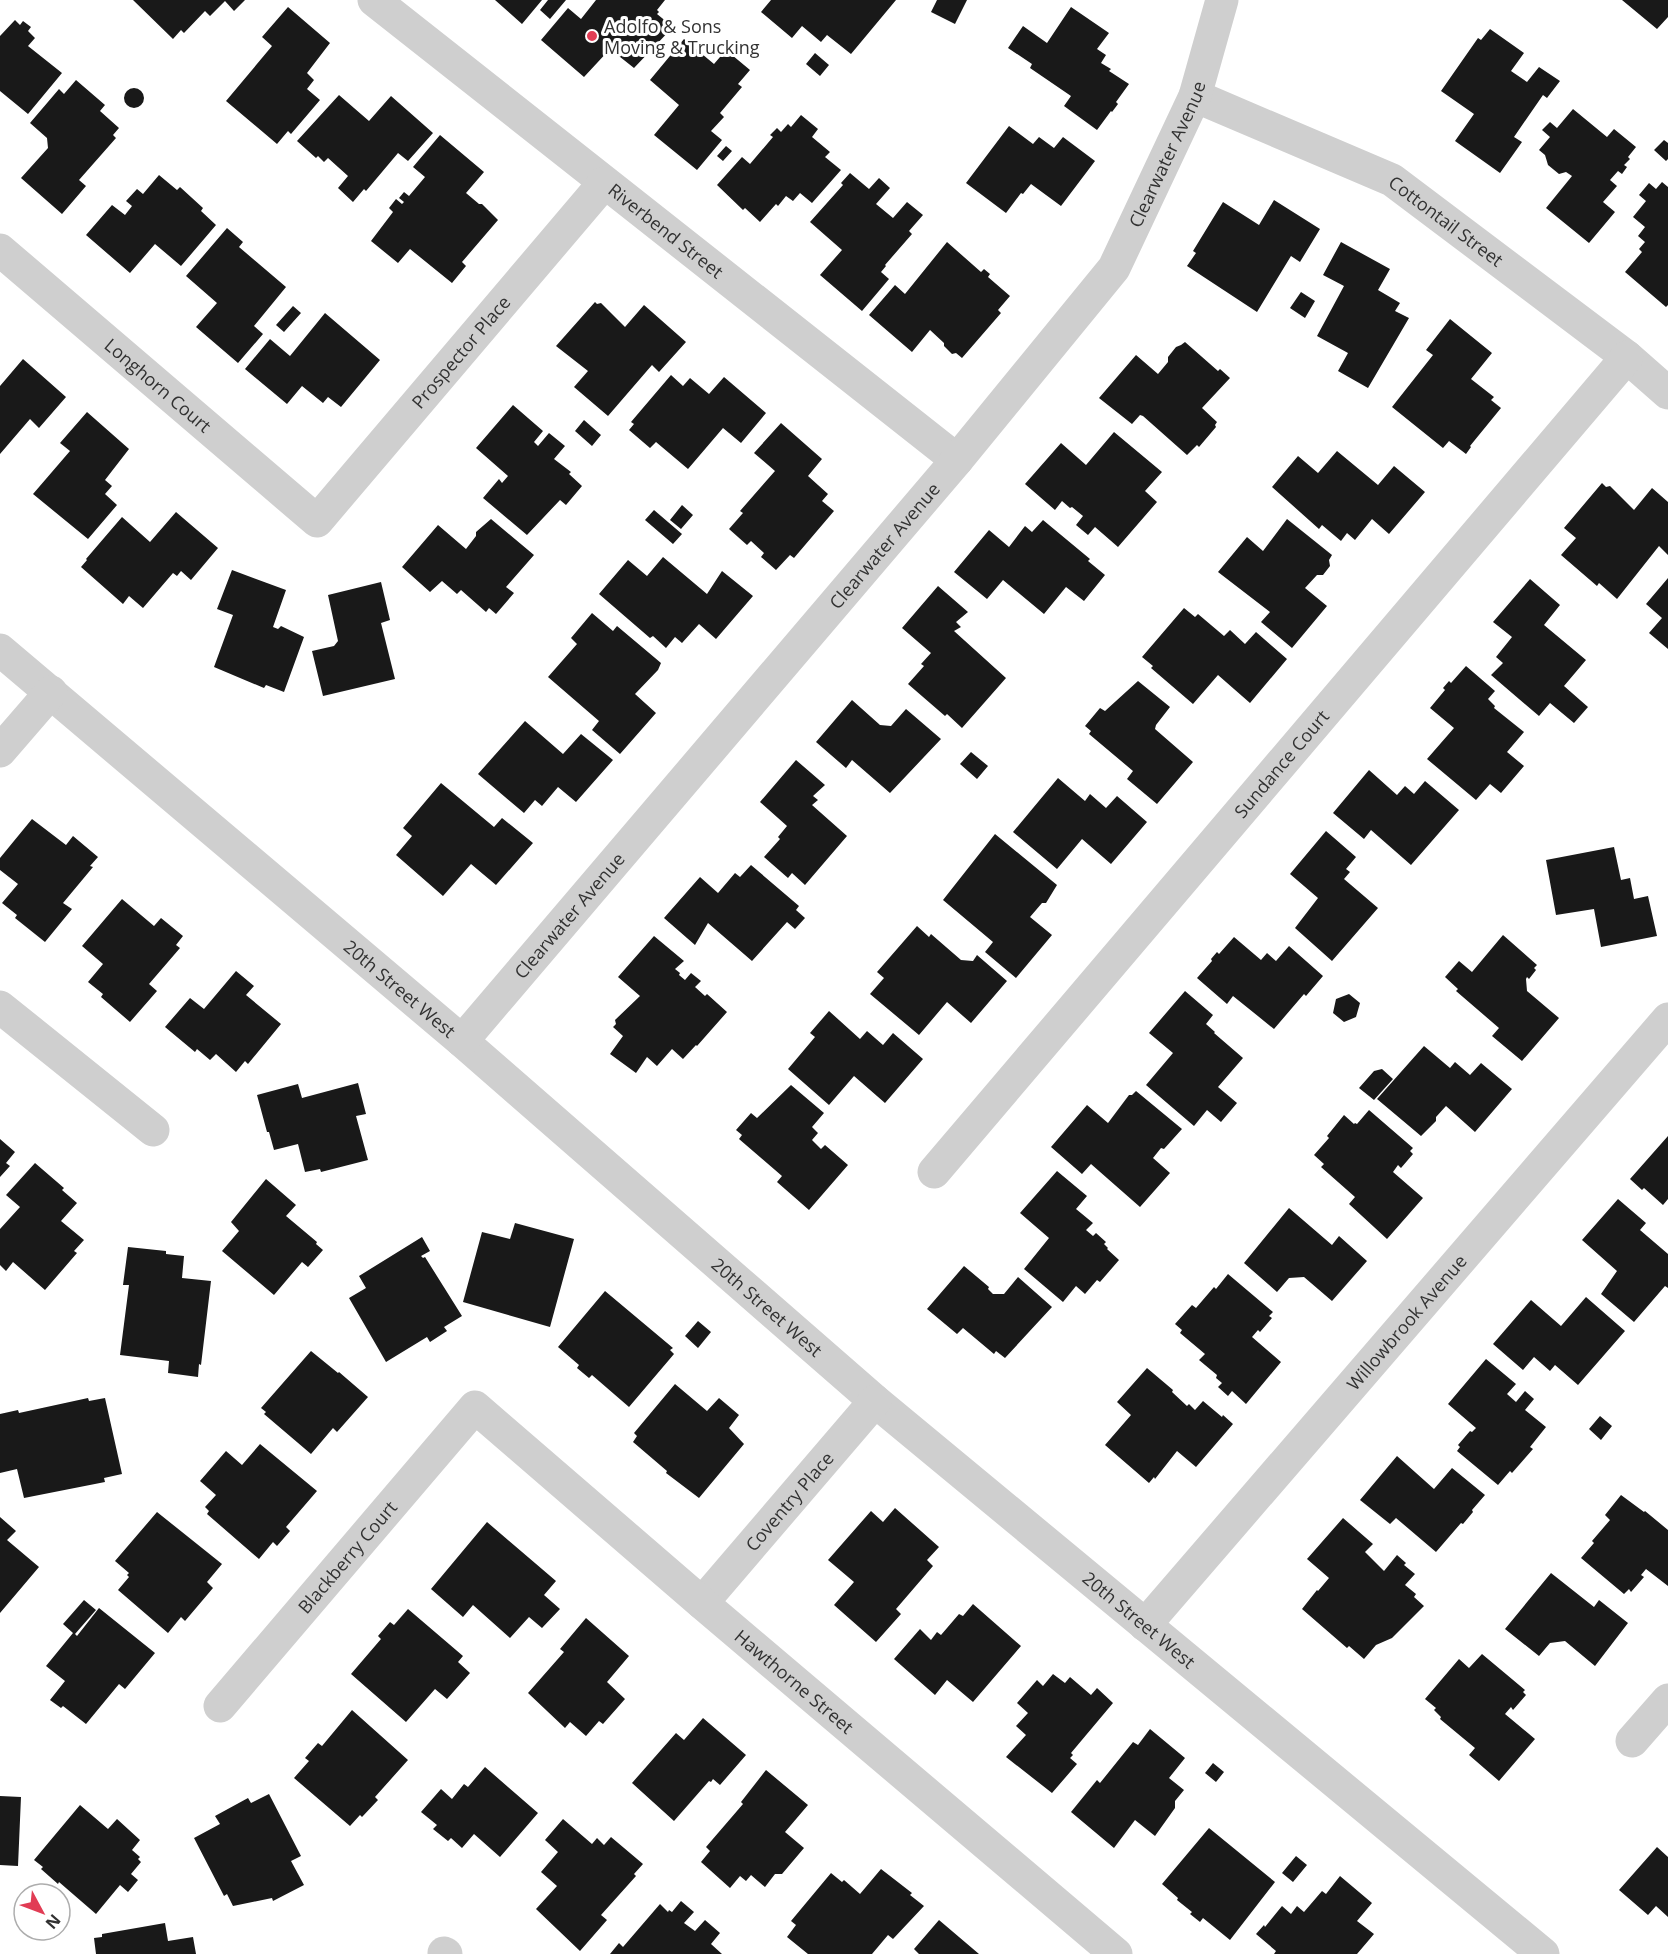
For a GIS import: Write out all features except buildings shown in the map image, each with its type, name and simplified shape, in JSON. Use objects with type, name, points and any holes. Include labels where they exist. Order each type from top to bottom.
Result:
[{"type":"street","name":"Riverbend Street","points":[[374,0],[957,460]]},
{"type":"street","name":"Clearwater Avenue","points":[[462,1041],[957,460],[1114,268],[1195,96],[1222,0]]},
{"type":"street","name":"Cottontail Street","points":[[1195,96],[1392,180],[1627,357],[1668,393]]},
{"type":"street","name":"Prospector Place","points":[[317,521],[604,183]]},
{"type":"street","name":"Longhorn Court","points":[[0,250],[317,521]]},
{"type":"street","name":"Sundance Court","points":[[934,1172],[1627,357]]},
{"type":"street","name":"20th Street West","points":[[0,650],[462,1041],[875,1401],[1543,1954]]},
{"type":"street","points":[[0,751],[51,692]]},
{"type":"street","points":[[0,1007],[153,1130]]},
{"type":"street","name":"Willowbrook Avenue","points":[[1144,1625],[1668,1019]]},
{"type":"street","name":"Coventry Place","points":[[702,1603],[875,1401]]},
{"type":"street","name":"Hawthorne Street","points":[[475,1407],[1116,1954]]},
{"type":"street","name":"Blackberry Court","points":[[220,1706],[475,1407]]},
{"type":"street","points":[[1632,1741],[1668,1700]]},
{"type":"place","name":"Adolfo & Sons Moving & Trucking","points":[[592,36]]}]
